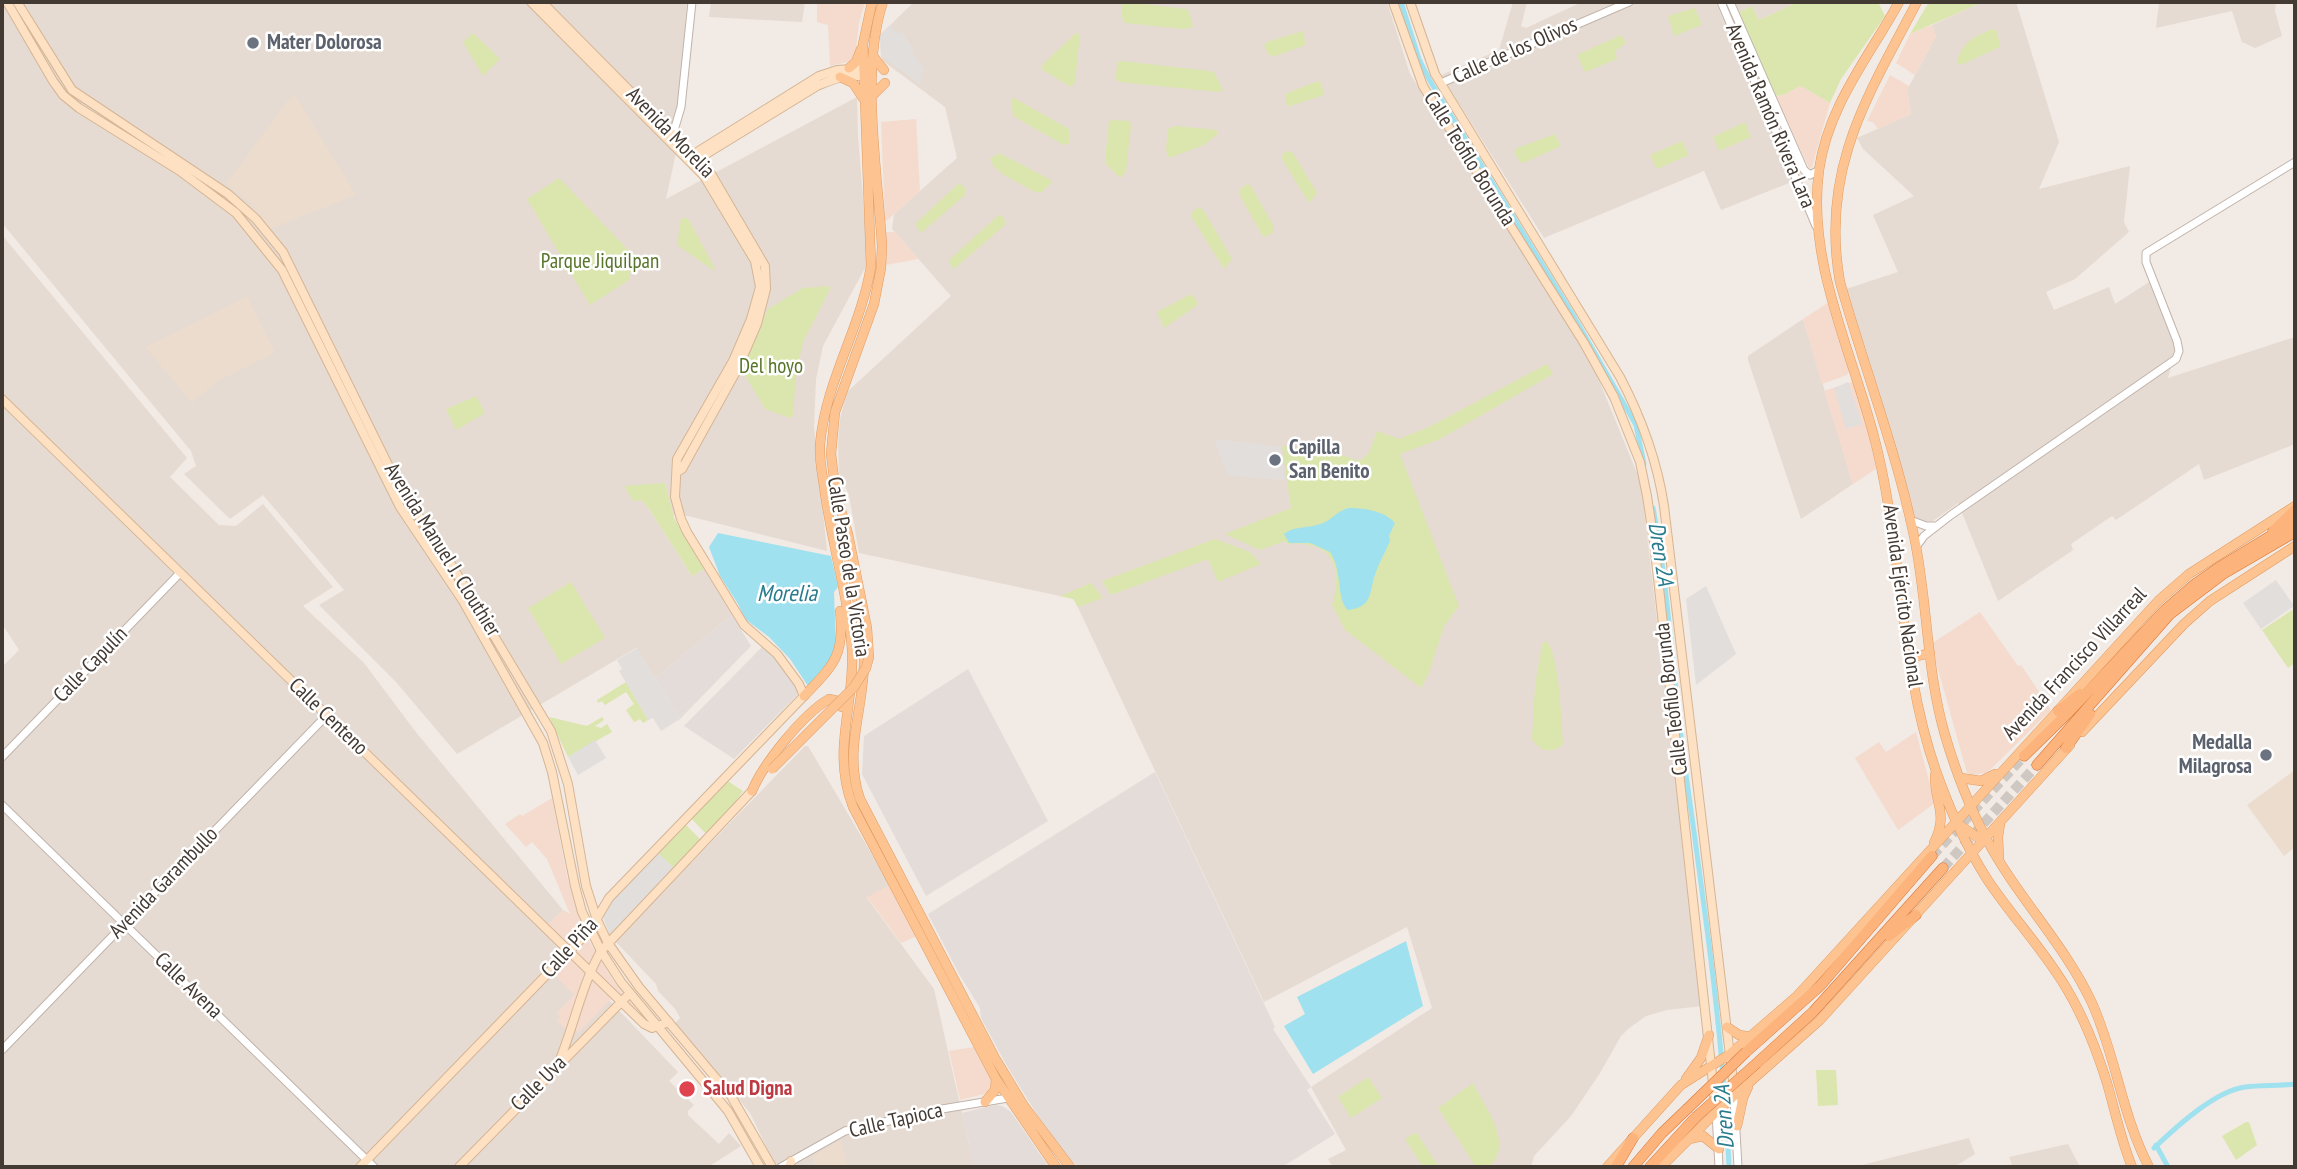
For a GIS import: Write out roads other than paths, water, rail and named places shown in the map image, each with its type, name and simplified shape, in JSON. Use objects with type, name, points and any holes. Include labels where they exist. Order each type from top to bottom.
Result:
[{"type":"highway","points":[[2268,538],[2295,508]]},
{"type":"highway","name":"Avenida Francisco Villarreal","points":[[2024,756],[2062,713],[2117,661],[2165,610],[2195,584],[2295,522]]},
{"type":"highway","name":"Avenida Francisco Villarreal","points":[[2037,765],[2171,614],[2223,574],[2295,531]]},
{"type":"highway","points":[[2066,748],[2132,658]]},
{"type":"highway","name":"Avenida Francisco Villarreal","points":[[1633,1167],[1662,1133],[1745,1052],[1821,986],[1929,856]]},
{"type":"highway","points":[[1650,1167],[1696,1118],[1813,1012],[1943,868]]},
{"type":"highway","points":[[1855,946],[1906,877]]},
{"type":"highway","points":[[1874,946],[1916,915]]},
{"type":"highway","points":[[1616,1167],[1633,1138]]},
{"type":"main road","name":"Avenida Manuel J. Clouthier","points":[[8,2],[63,95],[79,108],[180,171],[236,213],[282,270],[400,507],[463,601],[519,696],[543,743],[552,772],[575,887],[590,930],[605,947]]},
{"type":"main road","name":"Avenida Manuel J. Clouthier","points":[[17,2],[72,90],[228,194],[257,219],[283,252],[399,487],[451,564],[551,731],[568,784],[583,873],[605,947],[630,993],[728,1111],[760,1167]]},
{"type":"main road","name":"Avenida Morelia","points":[[531,2],[704,176],[755,261],[760,287],[751,319],[733,361],[677,459],[675,497],[681,519],[744,625],[764,641],[799,684],[804,696]]},
{"type":"main road","name":"Avenida Morelia","points":[[542,2],[710,172],[763,260],[766,289],[757,324],[738,368],[682,469],[677,472]]},
{"type":"main road","name":"Calle Paseo de la Victoria","points":[[872,2],[863,44],[868,73],[871,266],[866,290],[831,392],[820,445],[830,527],[852,646],[852,672],[842,761],[847,792],[996,1079],[1070,1167]]},
{"type":"main road","name":"Calle Paseo de la Victoria","points":[[868,73],[883,2]]},
{"type":"main road","name":"Calle Teófilo Borunda","points":[[1392,2],[1420,80],[1620,377],[1640,419],[1660,480],[1661,542],[1718,1110]]},
{"type":"main road","name":"Calle Teófilo Borunda","points":[[1410,2],[1431,66],[1621,412],[1643,474],[1661,542],[1727,1027],[1733,1098]]},
{"type":"main road","name":"Avenida Ejército Nacional","points":[[1899,2],[1836,110],[1819,170],[1817,201],[1826,276],[1873,432],[1886,486],[1910,658],[1924,729],[1936,770],[1957,823],[1987,879],[2053,967],[2086,1026],[2094,1043],[2132,1167]]},
{"type":"main road","name":"Avenida Ejército Nacional","points":[[1917,2],[1854,128],[1839,181],[1835,225],[1840,282],[1910,520],[1943,727],[1971,806],[1986,838],[2062,950],[2091,1001],[2117,1070],[2128,1115],[2149,1167]]},
{"type":"main road","points":[[696,157],[849,68],[858,58],[863,44]]},
{"type":"main road","points":[[873,56],[884,70]]},
{"type":"main road","points":[[849,68],[868,73]]},
{"type":"main road","points":[[836,75],[868,73]]},
{"type":"main road","points":[[836,75],[853,83],[868,98],[886,83]]},
{"type":"main road","name":"Calle Paseo de la Victoria","points":[[868,98],[882,235],[881,268],[874,303],[835,412],[831,454],[863,647],[864,681],[852,757],[854,782],[860,799],[995,1058],[1013,1098],[1056,1167]]},
{"type":"main road","points":[[677,138],[713,147]]},
{"type":"main road","points":[[710,172],[713,147]]},
{"type":"main road","name":"Calle Centeno","points":[[2,399],[646,1026],[657,1027]]},
{"type":"main road","points":[[752,791],[854,687],[861,678],[869,657],[867,628],[848,534],[835,490]]},
{"type":"main road","name":"Avenida Francisco Villarreal","points":[[1681,1086],[1728,1056],[1797,996],[1906,877],[1929,856],[2045,724],[2062,713],[2159,600],[2189,574],[2295,508]]},
{"type":"main road","points":[[1661,1167],[1718,1110],[1821,1020],[2066,748],[2175,633],[2210,601],[2295,546]]},
{"type":"main road","points":[[804,696],[832,667],[840,651],[841,584]]},
{"type":"main road","points":[[1910,658],[1930,653]]},
{"type":"main road","name":"Calle Piña","points":[[359,1167],[590,930],[608,898],[804,696]]},
{"type":"main road","points":[[752,791],[765,765],[823,703],[829,699],[838,701],[842,705],[845,722]]},
{"type":"main road","points":[[2062,713],[2072,725],[2066,748]]},
{"type":"main road","points":[[1961,778],[1982,781],[2006,768]]},
{"type":"main road","points":[[1929,856],[1942,817],[1935,786],[1936,770]]},
{"type":"main road","name":"Calle Piña","points":[[558,1064],[571,1034],[590,971],[605,947],[752,791]]},
{"type":"main road","points":[[2000,860],[1998,837],[2001,821]]},
{"type":"main road","points":[[1957,823],[1968,832],[1986,838]]},
{"type":"main road","points":[[1950,878],[1960,870],[1970,869],[1987,879]]},
{"type":"main road","points":[[575,887],[584,905],[593,908]]},
{"type":"main road","points":[[900,897],[908,901],[925,923]]},
{"type":"main road","points":[[589,898],[608,898]]},
{"type":"main road","points":[[2020,923],[2035,913]]},
{"type":"main road","points":[[605,947],[627,977],[639,987],[731,1096],[772,1167]]},
{"type":"main road","points":[[1702,950],[1716,948]]},
{"type":"main road","points":[[947,986],[965,1013],[973,1016]]},
{"type":"main road","name":"Calle Uva","points":[[459,1167],[630,993]]},
{"type":"main road","points":[[657,1027],[669,1022]]},
{"type":"main road","points":[[1727,1027],[1739,1035],[1751,1037]]},
{"type":"main road","points":[[571,1034],[584,1040]]},
{"type":"main road","points":[[1607,1167],[1681,1086],[1700,1058],[1709,1035]]},
{"type":"main road","points":[[985,1102],[995,1090],[996,1079]]},
{"type":"main road","points":[[1737,1126],[1743,1098],[1751,1081]]},
{"type":"main road","points":[[1688,1139],[1703,1136],[1718,1149]]},
{"type":"street","points":[[2,6],[8,2]]},
{"type":"street","points":[[677,138],[692,2]]},
{"type":"street","name":"Calle de los Olivos","points":[[1441,83],[1629,2]]},
{"type":"street","name":"Avenida Ramón Rivera Lara","points":[[1721,2],[1819,230]]},
{"type":"street","name":"Avenida Ramón Rivera Lara","points":[[1730,2],[1804,170],[1810,175],[1819,170]]},
{"type":"street","points":[[1916,547],[1924,536],[1937,526],[2176,359],[2179,351],[2177,341],[2146,262],[2146,253],[2295,162]]},
{"type":"street","points":[[1910,520],[1926,526],[1937,526]]},
{"type":"street","name":"Calle Capulín","points":[[2,757],[180,573]]},
{"type":"street","name":"Avenida Garambullo","points":[[2,1050],[327,715]]},
{"type":"street","name":"Calle Avena","points":[[2,805],[374,1167]]},
{"type":"street","name":"Calle Tapioca","points":[[781,1167],[845,1131],[942,1109],[1013,1098]]},
{"type":"street","name":"Calle Teófilo Borunda","points":[[1733,1098],[1738,1167]]},
{"type":"street","name":"Calle Teófilo Borunda","points":[[1718,1110],[1719,1167]]},
{"type":"water","points":[[1349,508],[1380,513],[1395,523],[1375,573],[1368,600],[1356,609],[1348,610],[1342,599],[1337,568],[1330,552],[1310,543],[1289,543],[1284,534],[1293,529],[1323,523]]},
{"type":"water","name":"Morelia","points":[[718,533],[831,556],[838,587],[834,592],[836,647],[828,662],[808,686],[790,659],[769,637],[745,619],[720,576],[709,547]]},
{"type":"water","points":[[1406,941],[1423,1006],[1313,1074],[1284,1026],[1305,1014],[1297,997]]},
{"type":"waterway","name":"Dren 2A","points":[[1401,2],[1419,59],[1430,81],[1573,315],[1636,425],[1644,464]]},
{"type":"waterway","name":"Dren 2A","points":[[1653,508],[1717,1008],[1729,1167]]},
{"type":"waterway","points":[[2154,1148],[2196,1111],[2221,1095],[2245,1087],[2295,1084]]},
{"type":"waterway","points":[[2156,1145],[2168,1167]]},
{"type":"tunnel","points":[[1932,856],[2024,756]]},
{"type":"tunnel","points":[[1943,868],[2037,765]]},
{"type":"place","name":"Mater Dolorosa","points":[[253,43]]},
{"type":"place","name":"Capilla San Benito","points":[[1275,460]]},
{"type":"place","name":"Medalla Milagrosa","points":[[2266,755]]},
{"type":"place","name":"Salud Digna","points":[[687,1089]]},
{"type":"park label","name":"Parque Jiquilpan","points":[[600,262]]},
{"type":"park label","name":"Del hoyo","points":[[771,367]]}]
